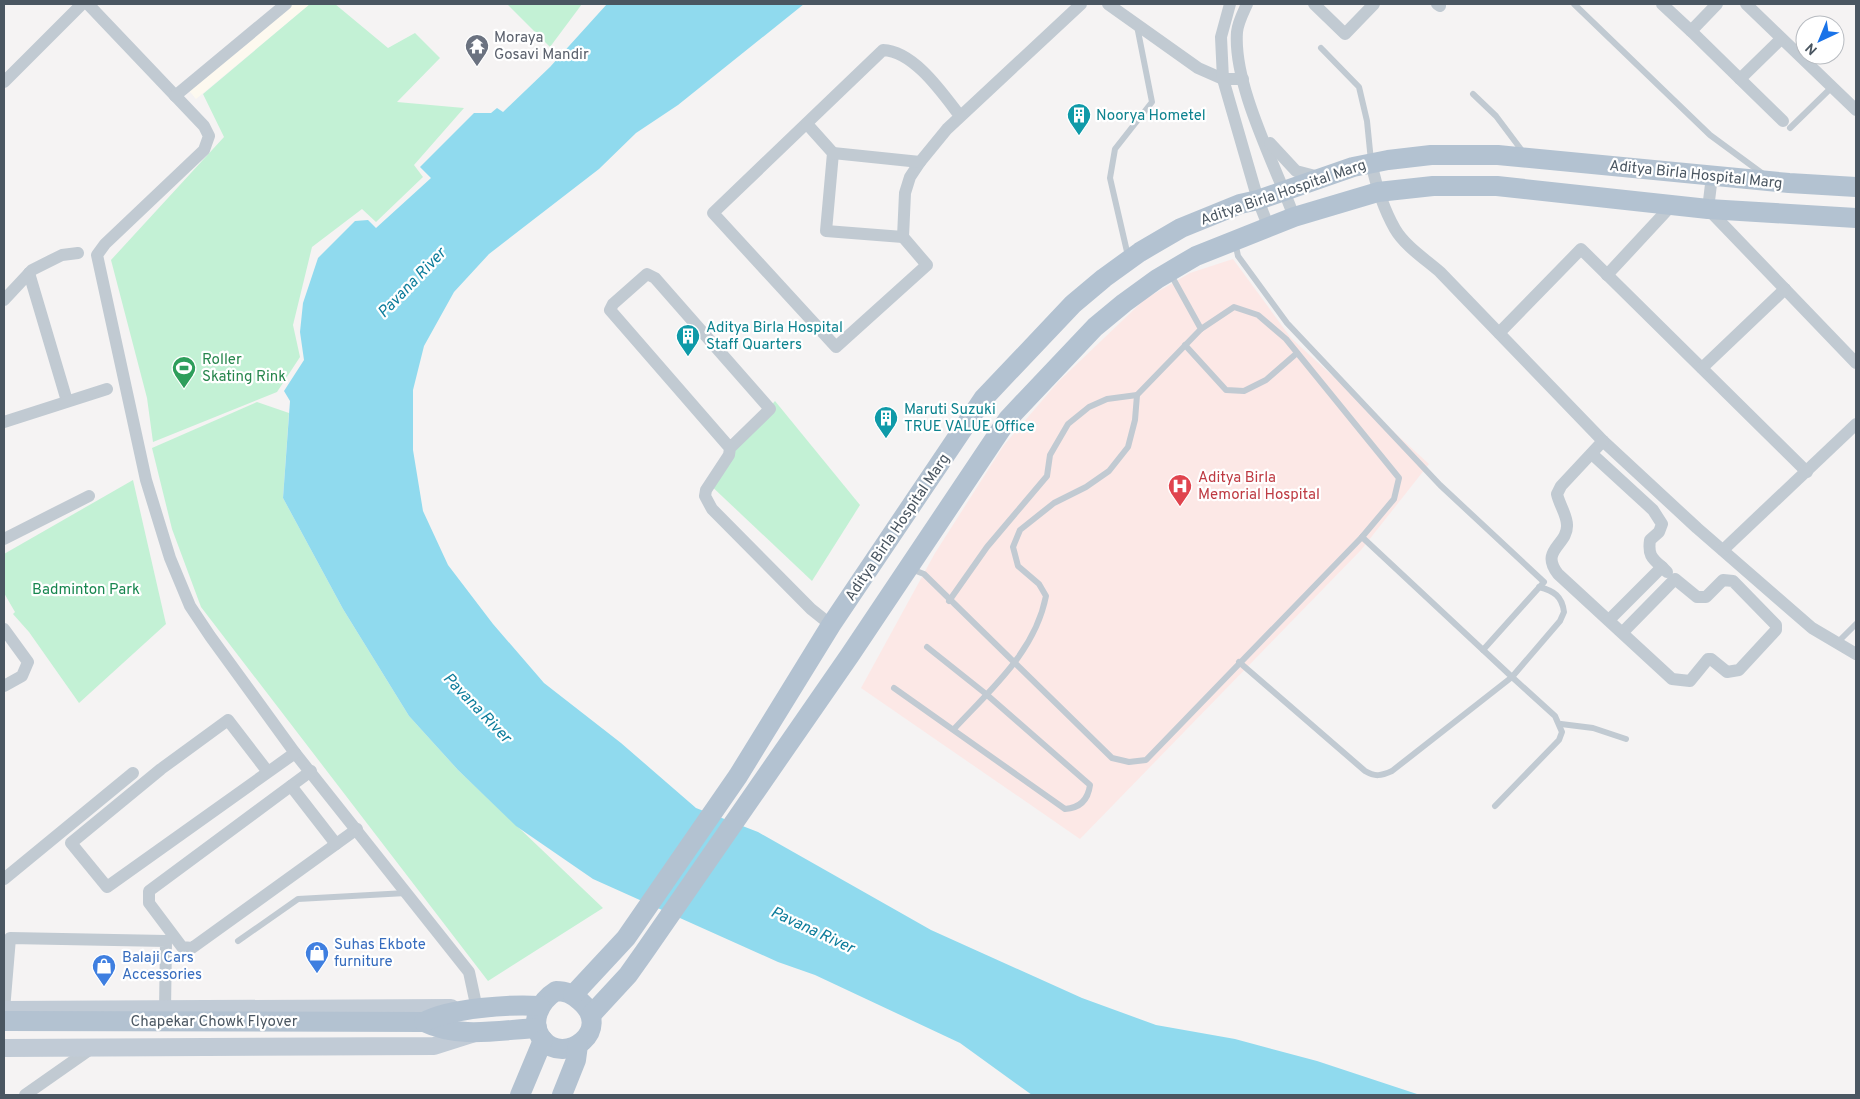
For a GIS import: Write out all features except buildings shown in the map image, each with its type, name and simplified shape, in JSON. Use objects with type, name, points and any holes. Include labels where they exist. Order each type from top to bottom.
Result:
[{"type":"main road","name":"Aditya Birla Hospital Marg","points":[[573,995],[626,938],[738,776],[831,625],[983,399],[1074,304],[1104,278],[1129,260],[1181,228],[1240,204],[1258,200],[1284,189],[1371,162],[1431,155],[1526,157],[1774,182],[1856,187]]},
{"type":"main road","name":"Aditya Birla Hospital Marg","points":[[591,1014],[628,975],[645,951],[910,568],[1008,418],[1095,327],[1124,302],[1169,272],[1196,256],[1294,217],[1378,192],[1433,186],[1496,186],[1708,209],[1856,218]]},
{"type":"main road","points":[[752,754],[772,767]]},
{"type":"main road","points":[[520,1095],[540,1034],[537,1018],[544,999],[556,991],[573,995],[591,1014],[591,1030],[584,1041],[578,1045],[556,1049],[540,1034]]},
{"type":"main road","name":"Chapekar Chowk Flyover","points":[[424,1022],[436,1016],[472,1010],[525,1005],[540,1006]]},
{"type":"main road","points":[[4,1010],[457,1008],[472,1010]]},
{"type":"main road","name":"Chapekar Chowk Flyover","points":[[4,1021],[424,1022],[437,1028],[475,1033],[540,1034]]},
{"type":"main road","points":[[4,1048],[434,1046],[475,1033]]},
{"type":"main road","points":[[562,1095],[576,1060],[578,1045]]},
{"type":"street","points":[[4,82],[82,4]]},
{"type":"street","points":[[88,4],[207,131],[208,146],[105,244],[98,255],[146,480],[170,558],[190,606],[210,636],[295,753],[312,771],[469,972],[472,1010]]},
{"type":"street","points":[[175,96],[286,4]]},
{"type":"street","points":[[960,116],[932,80],[910,61],[896,51],[883,50],[712,214],[836,347],[927,265],[904,238],[905,193],[910,176],[920,162],[960,116],[1082,4]]},
{"type":"street","points":[[1108,4],[1198,68],[1223,79],[1243,80]]},
{"type":"street","points":[[1230,4],[1221,37],[1223,79],[1258,200],[1269,228]]},
{"type":"street","points":[[1247,4],[1237,33],[1245,92],[1294,217]]},
{"type":"street","points":[[1314,4],[1345,34],[1374,4]]},
{"type":"street","points":[[1662,4],[1786,124]]},
{"type":"street","points":[[1690,32],[1717,4]]},
{"type":"street","points":[[1746,4],[1856,110]]},
{"type":"street","points":[[1740,79],[1781,39]]},
{"type":"street","points":[[807,124],[832,153],[920,162]]},
{"type":"street","points":[[1261,131],[1284,160],[1296,171],[1321,177]]},
{"type":"street","points":[[832,153],[826,231],[904,238]]},
{"type":"street","points":[[1371,162],[1378,192],[1395,230],[1412,248],[1440,272],[1604,441],[1723,550],[1812,628],[1856,654]]},
{"type":"street","points":[[1712,176],[1708,209],[1856,363]]},
{"type":"street","points":[[1607,275],[1672,205]]},
{"type":"street","points":[[1499,333],[1581,249],[1808,472]]},
{"type":"street","points":[[4,300],[29,273],[62,255],[78,253]]},
{"type":"street","points":[[29,273],[67,401]]},
{"type":"street","points":[[730,448],[770,409],[655,278],[647,274],[610,308],[612,314],[730,448],[730,455],[706,490],[707,502],[712,510],[811,609],[831,625]]},
{"type":"street","points":[[1702,368],[1785,289]]},
{"type":"street","points":[[4,422],[107,389]]},
{"type":"street","points":[[1723,550],[1808,472],[1856,424]]},
{"type":"street","points":[[1592,454],[1653,510],[1659,518],[1662,524],[1659,532],[1650,540],[1648,548],[1650,557],[1696,597],[1706,597],[1723,580],[1733,581],[1776,625],[1776,630],[1739,670],[1727,672],[1716,662],[1708,659],[1690,682],[1672,679],[1552,567],[1550,558],[1566,531],[1567,524],[1557,494],[1561,486],[1604,441]]},
{"type":"street","points":[[4,539],[89,496]]},
{"type":"street","points":[[1608,620],[1662,567]]},
{"type":"street","points":[[1622,633],[1675,579]]},
{"type":"street","points":[[4,628],[28,662],[22,676],[4,686]]},
{"type":"street","points":[[268,772],[228,720],[160,769],[71,843],[107,888],[295,753]]},
{"type":"street","points":[[312,771],[149,891],[149,903],[175,939],[182,947],[192,948],[357,829]]},
{"type":"street","points":[[4,879],[133,773]]},
{"type":"street","points":[[291,786],[336,844]]},
{"type":"street","points":[[4,1010],[10,938],[166,941],[165,1010]]},
{"type":"street","points":[[25,1095],[92,1048]]},
{"type":"lane","points":[[1574,4],[1710,135],[1774,182]]},
{"type":"lane","points":[[1129,260],[1110,178],[1115,149],[1152,102],[1137,24]]},
{"type":"lane","points":[[1321,48],[1359,86],[1371,162]]},
{"type":"lane","points":[[1786,124],[1832,87]]},
{"type":"lane","points":[[1473,94],[1496,116],[1526,157]]},
{"type":"lane","points":[[1235,240],[1238,256],[1287,323],[1440,485],[1544,582],[1482,650]]},
{"type":"lane","points":[[1169,272],[1201,329]]},
{"type":"lane","points":[[910,568],[924,574],[949,601],[1112,758],[1129,762],[1146,760],[1362,537],[1394,499],[1399,478],[1286,340],[1258,315],[1234,307],[1201,329],[1137,395],[1107,399],[1089,407],[1068,424],[1050,455],[1047,476],[987,547],[949,601]]},
{"type":"lane","points":[[1185,345],[1226,390],[1244,391],[1266,380],[1297,353]]},
{"type":"lane","points":[[954,729],[1016,664],[1043,614],[1046,596],[1040,584],[1018,566],[1013,547],[1020,530],[1054,503],[1086,487],[1109,471],[1128,447],[1135,420],[1137,395]]},
{"type":"lane","points":[[1362,537],[1555,716],[1561,724],[1562,732],[1559,740],[1495,806]]},
{"type":"lane","points":[[1239,662],[1365,771],[1374,776],[1383,775],[1392,771],[1512,677],[1560,621],[1564,612],[1559,596],[1551,590],[1539,588]]},
{"type":"lane","points":[[1837,643],[1856,624]]},
{"type":"lane","points":[[894,688],[1065,809],[1073,809],[1083,803],[1089,795],[1090,785],[986,694],[927,648]]},
{"type":"lane","points":[[1561,724],[1593,728],[1626,740]]},
{"type":"lane","points":[[238,941],[298,899],[407,893]]},
{"type":"shaded area","points":[[287,4],[310,4],[196,99],[186,87]]},
{"type":"shaded area","name":"Aditya Birla Memorial Hospital","points":[[1233,259],[1291,338],[1429,464],[1361,550],[1080,839],[861,688],[935,553],[1004,445],[1058,382],[1145,299],[1190,273]]},
{"type":"green space","points":[[310,4],[335,4],[388,48],[415,33],[440,58],[397,102],[464,108],[414,165],[423,177],[376,222],[362,209],[312,247],[293,325],[300,357],[277,392],[153,442],[147,398],[111,260],[224,137],[203,94]]},
{"type":"green space","points":[[507,4],[582,4],[550,47]]},
{"type":"green space","points":[[775,401],[860,505],[812,581],[706,481]]},
{"type":"green space","points":[[257,402],[289,413],[283,498],[343,609],[409,716],[458,770],[603,908],[488,981],[201,607],[172,529],[152,448]]},
{"type":"green space","name":"Badminton Park","points":[[133,480],[166,624],[79,703],[29,632],[13,614],[15,612],[4,593],[4,554]]},
{"type":"water","name":"Pavana River","points":[[607,4],[804,4],[678,105],[636,133],[599,169],[489,254],[454,292],[424,346],[413,390],[413,450],[423,511],[448,565],[493,624],[544,683],[621,743],[696,808],[758,832],[931,930],[1082,998],[1156,1025],[1235,1039],[1317,1061],[1420,1095],[1032,1095],[960,1043],[815,975],[778,962],[593,879],[516,826],[458,770],[409,716],[343,609],[283,498],[290,401],[284,391],[304,360],[300,332],[303,303],[318,258],[355,221],[368,220],[376,228],[431,178],[420,167],[474,113],[491,113],[497,108],[503,112],[550,67]]},
{"type":"place","name":"Moraya Gosavi Mandir","points":[[477,67]]},
{"type":"place","name":"Noorya Hometel","points":[[1079,136]]},
{"type":"place","name":"Aditya Birla Hospital Staff Quarters","points":[[688,357]]},
{"type":"place","name":"Roller Skating Rink","points":[[184,389]]},
{"type":"place","name":"Maruti Suzuki TRUE VALUE Office","points":[[886,439]]},
{"type":"place","name":"Aditya Birla Memorial Hospital","points":[[1180,507]]},
{"type":"place","name":"Suhas Ekbote furniture","points":[[317,974]]},
{"type":"place","name":"Balaji Cars Accessories","points":[[104,987]]}]
